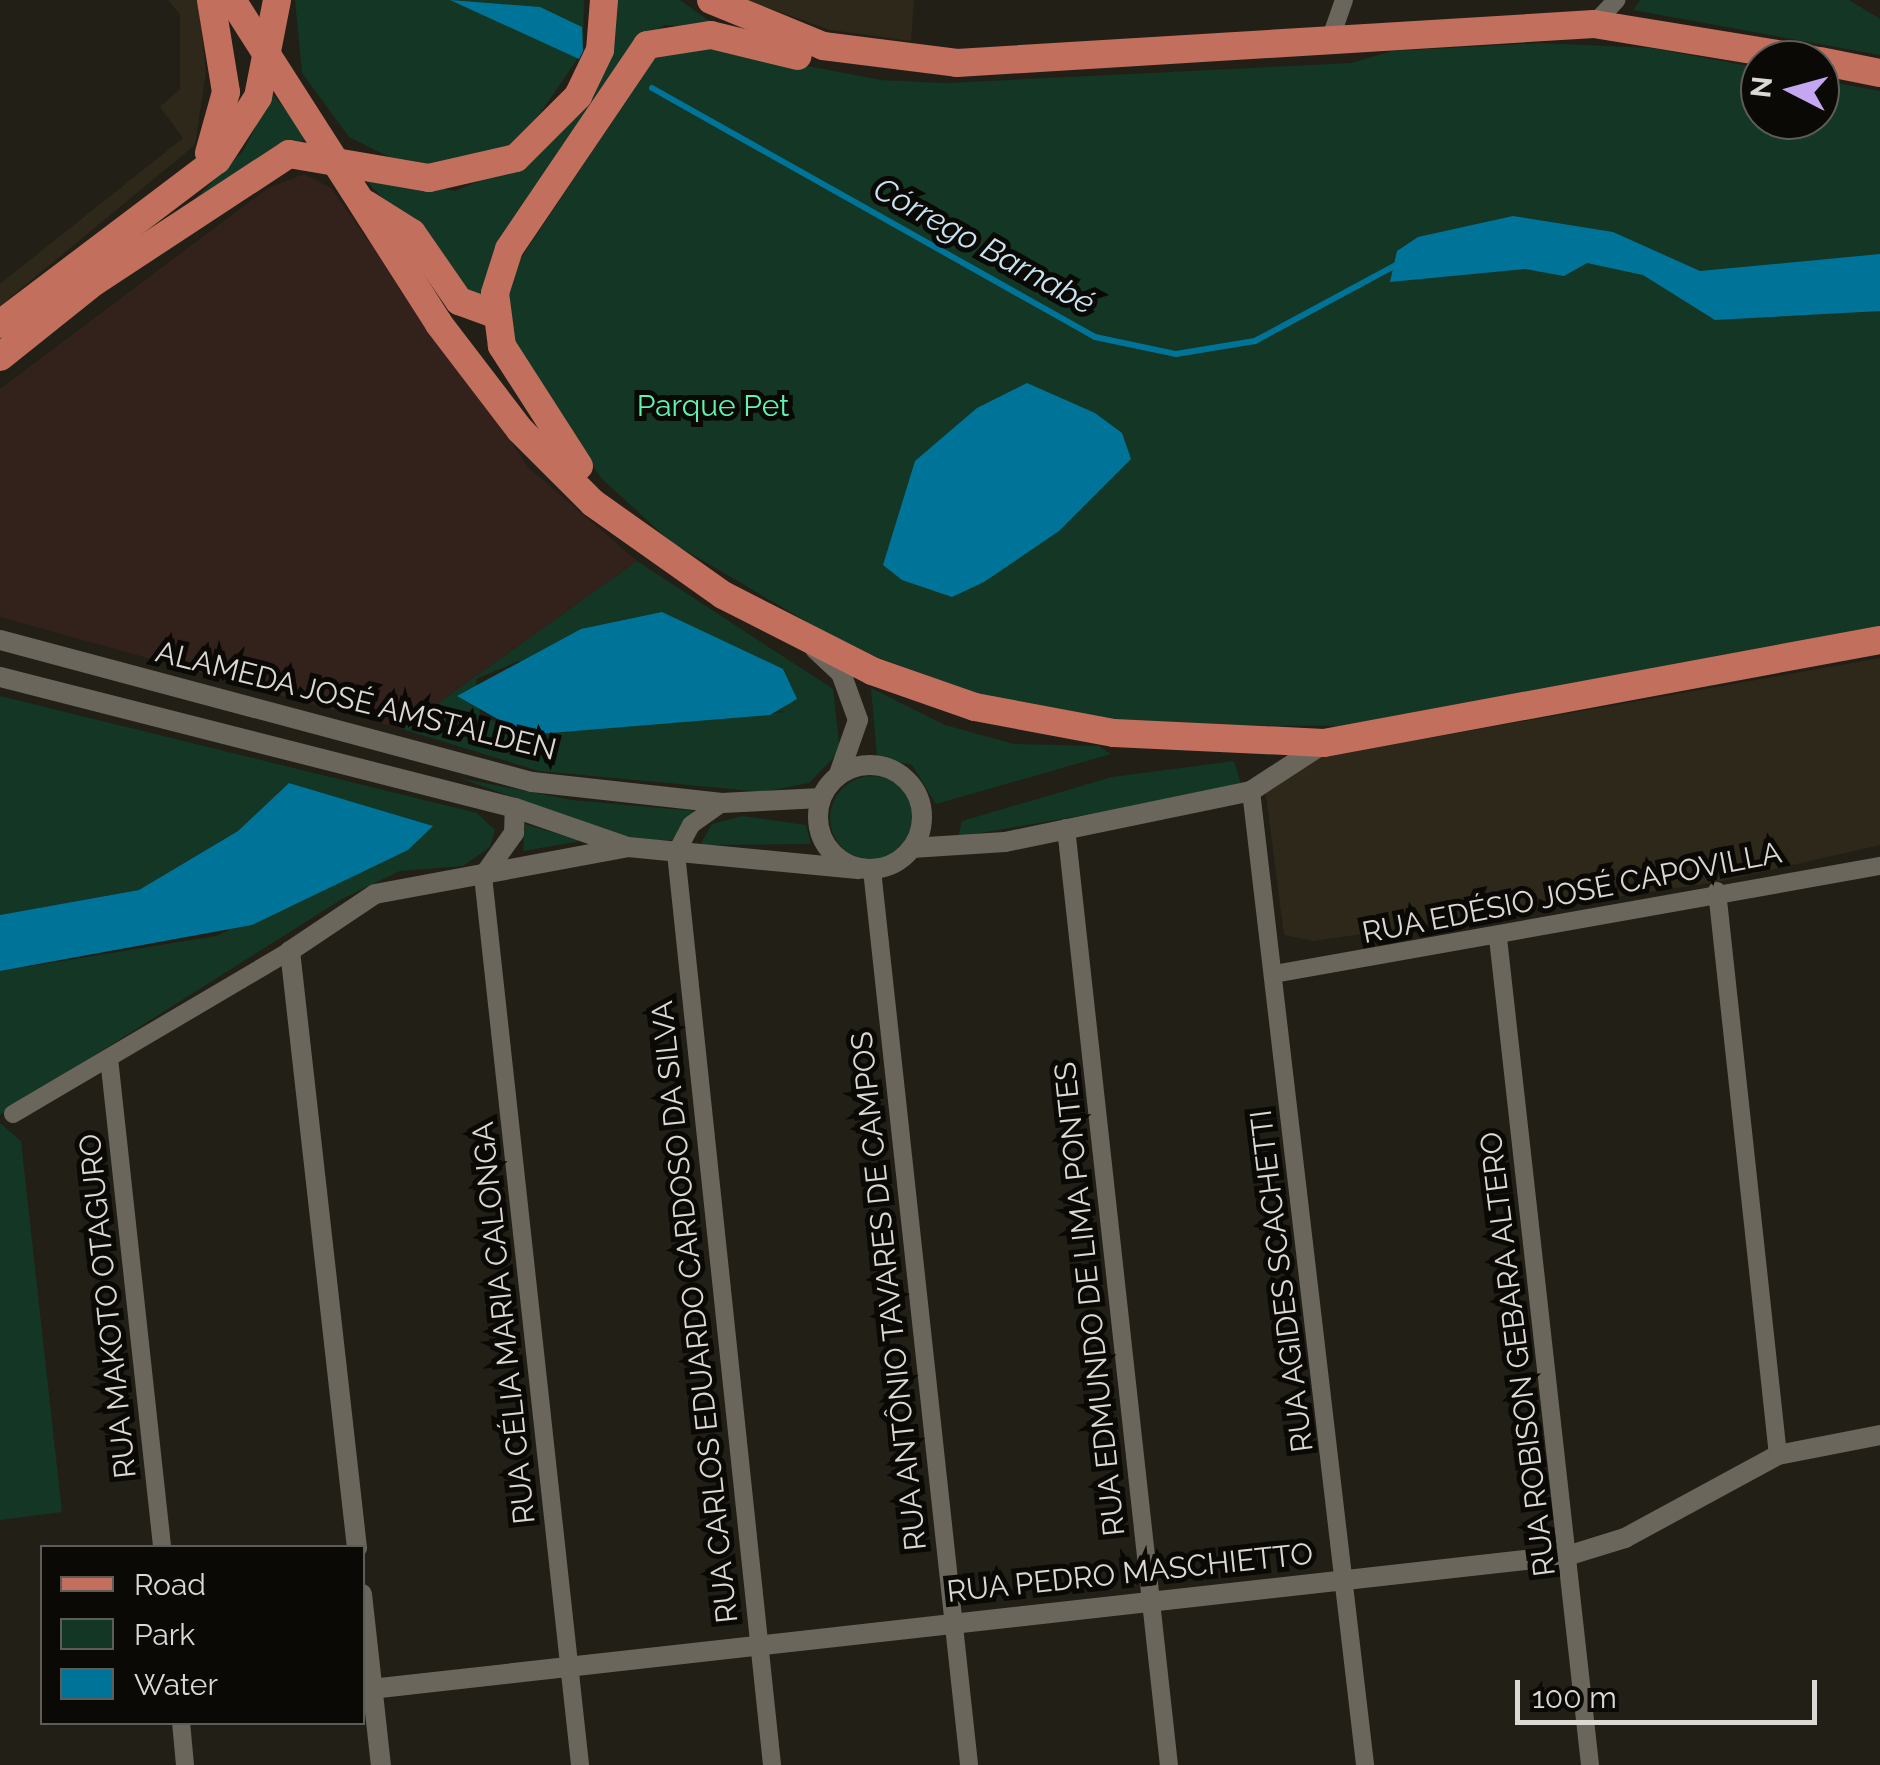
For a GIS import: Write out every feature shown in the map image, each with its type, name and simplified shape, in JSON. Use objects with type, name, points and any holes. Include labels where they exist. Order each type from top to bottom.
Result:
[{"type":"main road","points":[[171,204],[214,144],[226,92],[211,0]]},
{"type":"main road","points":[[232,0],[268,48],[360,200],[520,430],[594,503],[664,554],[814,648],[1027,718],[1202,742],[1324,743],[1880,640]]},
{"type":"main road","points":[[0,324],[171,204],[236,137],[268,48],[277,0]]},
{"type":"main road","points":[[0,357],[241,179],[289,154],[335,155],[429,178],[516,158],[578,96],[600,50],[604,0]]},
{"type":"main road","points":[[712,0],[823,46],[973,62],[1594,24],[1740,48]]},
{"type":"main road","points":[[664,554],[554,436],[511,368],[495,314],[509,250],[631,62],[659,37],[711,35],[909,74],[949,74],[973,62]]},
{"type":"main road","points":[[226,92],[268,48]]},
{"type":"main road","points":[[1840,65],[1880,72]]},
{"type":"main road","points":[[360,200],[412,233],[459,300],[495,314]]},
{"type":"street","points":[[1330,40],[1344,0]]},
{"type":"street","points":[[1594,24],[1616,0]]},
{"type":"street","name":"ALAMEDA JOSÉ AMSTALDEN","points":[[0,640],[532,782],[722,803],[821,798]]},
{"type":"street","points":[[814,648],[841,673],[858,720],[839,774],[821,798],[821,838],[865,869]]},
{"type":"street","name":"ALAMEDA JOSÉ AMSTALDEN","points":[[0,677],[516,808],[628,847]]},
{"type":"street","points":[[13,1114],[290,951],[375,894],[628,847],[865,869],[912,848],[1066,828],[1252,791],[1324,743]]},
{"type":"street","points":[[839,774],[866,764],[909,782],[921,814],[912,848]]},
{"type":"street","name":"RUA AGIDES SCACHETTI","points":[[1252,791],[1365,1765]]},
{"type":"street","points":[[676,853],[691,824],[722,803]]},
{"type":"street","points":[[483,876],[503,856],[516,808]]},
{"type":"street","name":"RUA EDMUNDO DE LIMA PONTES","points":[[1066,828],[1169,1765]]},
{"type":"street","name":"RUA CARLOS EDUARDO CARDOSO DA SILVA","points":[[676,853],[772,1765]]},
{"type":"street","name":"RUA EDÉSIO JOSÉ CAPOVILLA","points":[[1274,974],[1498,938],[1717,891],[1880,866]]},
{"type":"street","name":"RUA ANTÔNIO TAVARES DE CAMPOS","points":[[865,869],[969,1765]]},
{"type":"street","name":"RUA CÉLIA MARIA CALONGA","points":[[483,876],[580,1765]]},
{"type":"street","points":[[1717,891],[1778,1455]]},
{"type":"street","name":"RUA ROBISON GEBARA ALTERO","points":[[1498,938],[1570,1555],[1590,1765]]},
{"type":"street","points":[[290,951],[357,1545]]},
{"type":"street","name":"RUA MAKOTO OTAGURO","points":[[109,1058],[162,1545]]},
{"type":"street","name":"RUA PEDRO MASCHIETTO","points":[[368,1690],[1570,1555],[1626,1538],[1778,1455],[1880,1435]]},
{"type":"street","points":[[365,1642],[368,1690],[381,1765]]},
{"type":"street","points":[[181,1725],[186,1765]]},
{"type":"shaded area","points":[[168,0],[198,0],[206,72],[195,145],[0,306],[0,284],[183,138],[160,107],[180,89],[180,14]]},
{"type":"shaded area","points":[[746,0],[914,0],[911,41],[830,30]]},
{"type":"shaded area","points":[[304,174],[331,188],[529,468],[637,561],[402,729],[0,617],[0,389],[268,188]]},
{"type":"shaded area","points":[[1880,658],[1880,845],[1717,882],[1314,941],[1284,935],[1265,788],[1305,760]]},
{"type":"green space","points":[[295,0],[584,0],[583,51],[523,138],[494,154],[430,164],[389,157],[349,137],[302,73]]},
{"type":"green space","points":[[614,0],[680,0],[719,28],[665,25],[630,45],[482,304],[360,174],[455,191],[535,158],[593,91],[615,40]]},
{"type":"green space","points":[[1640,0],[1849,0],[1880,19],[1880,55],[1840,48],[1840,40],[1798,40],[1633,10]]},
{"type":"green space","name":"Parque Pet","points":[[1541,43],[1651,48],[1740,64],[1740,140],[1840,140],[1840,84],[1880,91],[1880,629],[1343,726],[1140,725],[996,701],[850,647],[671,542],[602,479],[517,359],[505,282],[658,53],[698,45],[881,80],[945,83],[1351,63],[1392,51]]},
{"type":"green space","points":[[273,94],[308,138],[196,198],[243,151]]},
{"type":"green space","points":[[637,561],[833,689],[840,751],[809,783],[763,792],[539,771],[402,729]],"holes":[[[519,661],[785,712],[526,735],[480,715],[476,679]]]},
{"type":"green space","points":[[871,688],[945,725],[1014,744],[1099,746],[1111,754],[936,804],[912,765],[877,757]]},
{"type":"green space","points":[[0,696],[477,813],[495,830],[490,847],[463,866],[400,871],[342,899],[0,1115],[0,971],[216,936],[408,850],[432,826],[289,783],[238,831],[139,890],[0,915]]},
{"type":"green space","points":[[1234,761],[1241,784],[1228,790],[958,837],[962,821],[1112,777]]},
{"type":"green space","points":[[872,776],[888,779],[902,788],[911,802],[911,834],[902,848],[888,857],[872,860],[856,857],[842,848],[833,834],[830,818],[833,802],[842,788],[856,779]]},
{"type":"green space","points":[[459,778],[572,800],[695,811],[672,840],[637,841]]},
{"type":"green space","points":[[742,816],[806,825],[811,844],[700,845],[712,824]]},
{"type":"green space","points":[[525,824],[581,841],[523,851]]},
{"type":"green space","points":[[0,1123],[21,1141],[62,1512],[0,1520]]},
{"type":"water","points":[[450,0],[540,7],[582,27],[583,51],[579,59]]},
{"type":"water","points":[[1513,216],[1613,232],[1700,271],[1880,254],[1880,311],[1715,320],[1643,275],[1587,263],[1564,276],[1525,269],[1390,282],[1397,251],[1418,237]]},
{"type":"water","points":[[1027,383],[1095,413],[1122,433],[1131,459],[1059,531],[984,582],[952,597],[902,580],[883,565],[915,461],[977,408]]},
{"type":"water","points":[[662,612],[783,669],[797,699],[770,715],[526,735],[457,696],[581,629]]},
{"type":"water","points":[[289,783],[433,826],[408,850],[252,925],[0,971],[0,915],[139,890],[238,831]]},
{"type":"waterway","name":"Córrego Barnabé","points":[[652,88],[1095,337],[1176,354],[1255,341],[1398,264]]}]
